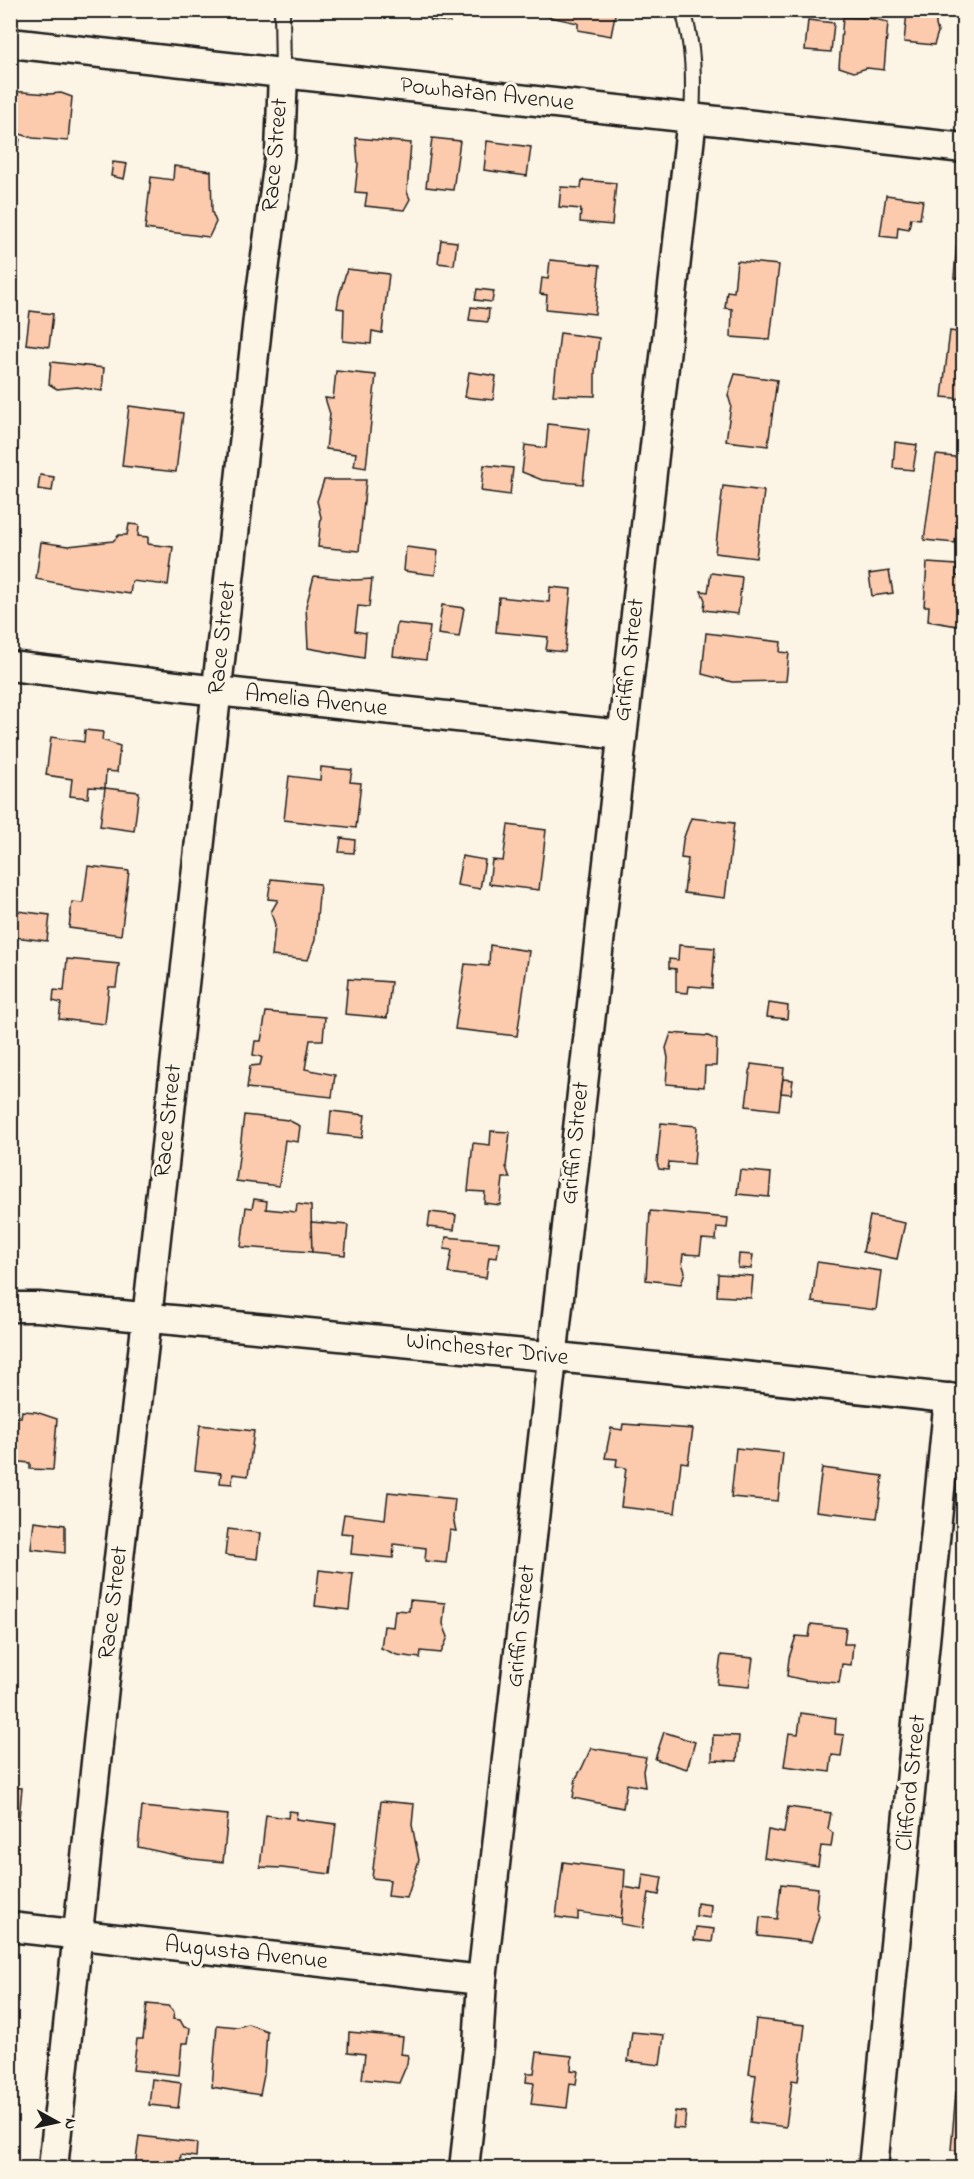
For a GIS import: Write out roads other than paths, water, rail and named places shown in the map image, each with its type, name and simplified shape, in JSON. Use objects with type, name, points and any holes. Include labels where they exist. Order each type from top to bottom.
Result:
[{"type":"street","name":"Powhatan Avenue","points":[[10,43],[963,148]]},
{"type":"street","name":"Race Street","points":[[53,2169],[104,1688],[260,300],[280,153],[282,73]]},
{"type":"street","name":"Griffin Street","points":[[464,2169],[478,2046],[482,1980],[692,118]]},
{"type":"street","name":"Amelia Avenue","points":[[10,666],[217,692],[622,735]]},
{"type":"street","name":"Winchester Drive","points":[[10,1307],[38,1307],[552,1356],[956,1399]]},
{"type":"street","name":"Clifford Street","points":[[873,2169],[956,1399]]},
{"type":"street","name":"Augusta Avenue","points":[[10,1927],[482,1980]]},
{"type":"lane","points":[[282,10],[282,73]]},
{"type":"lane","points":[[683,10],[694,70],[692,118]]},
{"type":"waterway","points":[[960,811],[964,827]]}]
